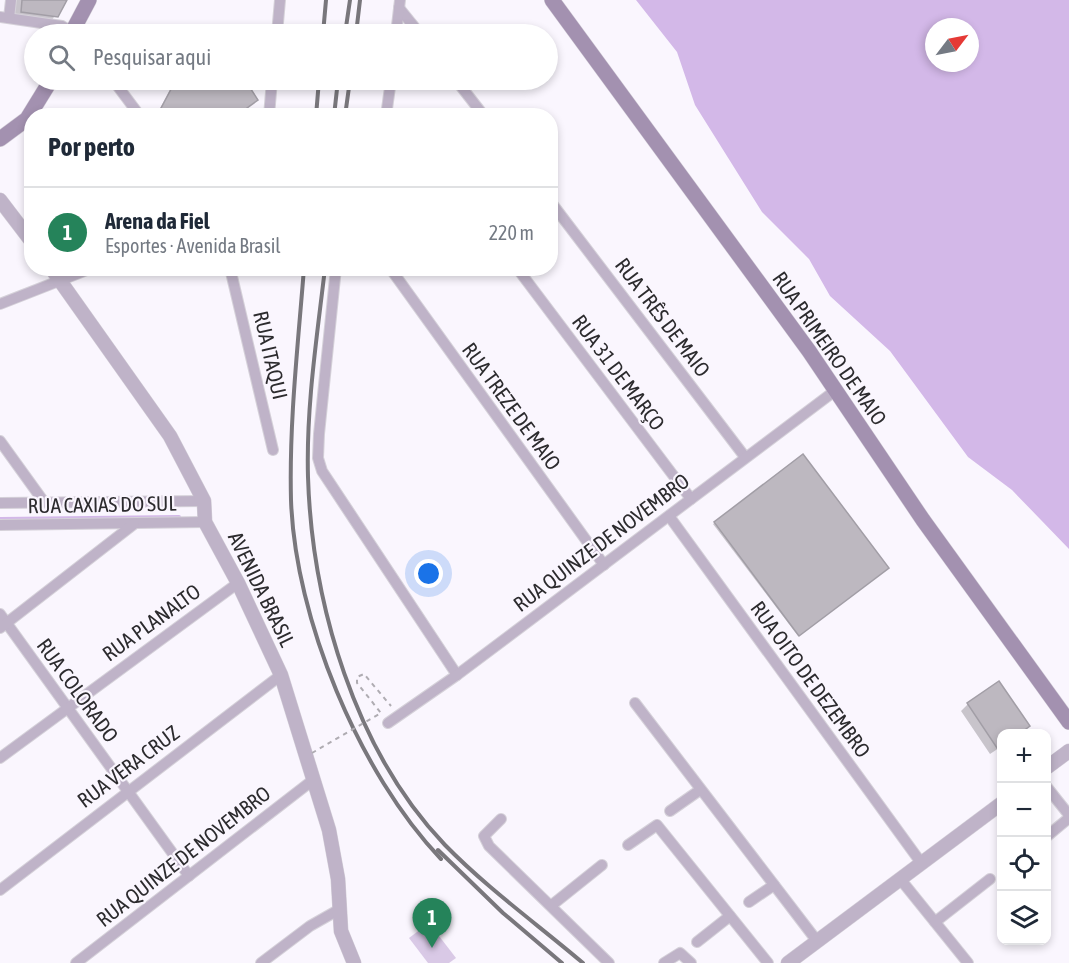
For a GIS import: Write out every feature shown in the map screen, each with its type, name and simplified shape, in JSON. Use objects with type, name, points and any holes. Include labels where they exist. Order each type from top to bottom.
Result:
[{"type":"main road","points":[[78,24],[89,0]]},
{"type":"main road","name":"RUA PRIMEIRO DE MAIO","points":[[552,0],[836,390],[923,520],[1069,722]]},
{"type":"main road","points":[[33,108],[45,90]]},
{"type":"main road","points":[[0,140],[24,120]]},
{"type":"street","points":[[11,0],[4,18],[48,24]]},
{"type":"street","points":[[278,24],[280,0]]},
{"type":"street","points":[[397,24],[400,4]]},
{"type":"street","points":[[400,4],[413,24]]},
{"type":"street","points":[[120,90],[134,108]]},
{"type":"street","points":[[270,108],[271,90]]},
{"type":"street","points":[[387,108],[390,90]]},
{"type":"street","points":[[464,90],[478,108]]},
{"type":"street","points":[[0,200],[24,232]]},
{"type":"street","name":"RUA TRÊS DE MAIO","points":[[558,212],[745,457]]},
{"type":"street","name":"AVENIDA BRASIL","points":[[57,276],[170,436],[204,501],[205,522],[238,583],[281,675],[334,852],[341,931],[354,963]]},
{"type":"street","points":[[0,304],[72,276]]},
{"type":"street","name":"RUA ITAQUI","points":[[232,276],[273,450]]},
{"type":"street","points":[[335,276],[318,434],[318,458],[322,471],[457,675]]},
{"type":"street","name":"RUA TREZE DE MAIO","points":[[396,276],[604,565]]},
{"type":"street","name":"RUA 31 DE MARÇO","points":[[523,276],[691,499]]},
{"type":"street","name":"RUA QUINZE DE NOVEMBRO","points":[[388,723],[457,675],[836,390]]},
{"type":"street","points":[[0,441],[44,502]]},
{"type":"street","name":"RUA CAXIAS DO SUL","points":[[0,503],[204,501]]},
{"type":"street","name":"RUA OITO DE DEZEMBRO","points":[[669,516],[922,864]]},
{"type":"street","name":"RUA CAXIAS DO SUL","points":[[0,525],[205,522]]},
{"type":"street","points":[[2,622],[134,524]]},
{"type":"street","name":"RUA PLANALTO","points":[[0,758],[238,583]]},
{"type":"street","name":"RUA COLORADO","points":[[2,622],[67,707],[189,876]]},
{"type":"street","name":"RUA VERA CRUZ","points":[[0,890],[281,675]]},
{"type":"street","points":[[635,703],[817,941]]},
{"type":"street","points":[[1051,765],[1069,751]]},
{"type":"street","name":"RUA QUINZE DE NOVEMBRO","points":[[76,963],[313,780]]},
{"type":"street","points":[[670,811],[700,790]]},
{"type":"street","points":[[1051,791],[1069,816],[1051,833]]},
{"type":"street","points":[[788,963],[997,807]]},
{"type":"street","points":[[501,819],[486,832],[484,840],[609,963]]},
{"type":"street","points":[[628,845],[657,825],[768,963]]},
{"type":"street","points":[[552,905],[602,865]]},
{"type":"street","points":[[935,922],[990,879]]},
{"type":"street","points":[[901,880],[969,963]]},
{"type":"street","points":[[749,902],[774,885]]},
{"type":"street","points":[[261,963],[310,926],[340,909]]},
{"type":"street","points":[[698,942],[730,916]]},
{"type":"street","points":[[664,963],[680,953],[691,963]]},
{"type":"path","points":[[312,753],[346,736],[381,713],[357,683],[357,677],[364,674],[391,706]]},
{"type":"shaded area","points":[[636,0],[1069,0],[1069,549],[1012,490],[968,457],[890,351],[830,296],[809,259],[762,212],[695,105],[677,52]]},
{"type":"shaded area","points":[[429,923],[456,958],[449,963],[428,963],[409,938]]},
{"type":"building","points":[[22,0],[67,0],[58,17],[21,12]]},
{"type":"building","points":[[171,90],[252,90],[258,100],[247,108],[161,108]]},
{"type":"building","points":[[803,454],[889,568],[799,636],[714,522]]},
{"type":"building","points":[[999,681],[1030,726],[1026,729],[997,729],[997,748],[967,703]]},
{"type":"waterway","points":[[0,519],[179,517]]},
{"type":"railway","points":[[324,24],[326,0]]},
{"type":"railway","points":[[346,24],[350,0]]},
{"type":"railway","points":[[357,24],[360,0]]},
{"type":"railway","points":[[317,108],[318,90]]},
{"type":"railway","points":[[335,108],[337,90]]},
{"type":"railway","points":[[346,108],[349,90]]},
{"type":"railway","points":[[303,276],[294,384],[291,500],[295,546],[305,594],[319,643],[337,691],[359,739],[411,824],[441,859]]},
{"type":"railway","points":[[324,276],[310,398],[308,477],[311,525],[318,575],[329,624],[344,673],[363,721],[386,766],[413,807],[461,861],[583,963]]},
{"type":"railway","points":[[438,850],[503,913],[562,963]]},
{"type":"place","name":"Arena da Fiel","points":[[432,948]]}]
